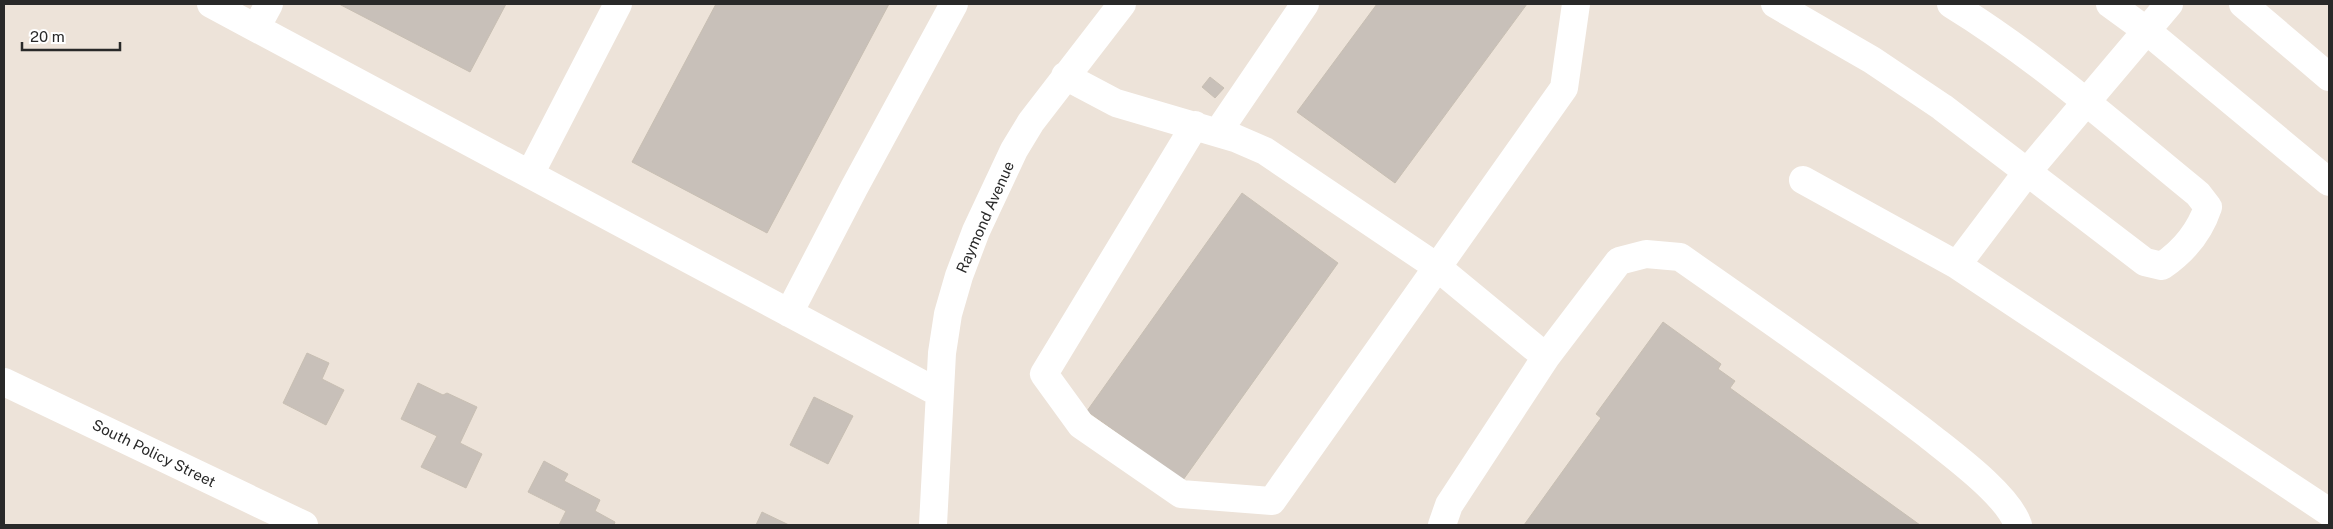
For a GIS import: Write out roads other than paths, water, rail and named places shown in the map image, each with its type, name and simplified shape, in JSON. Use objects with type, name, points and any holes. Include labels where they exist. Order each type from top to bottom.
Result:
[{"type":"street","points":[[211,4],[939,393]]},
{"type":"street","points":[[256,28],[269,4]]},
{"type":"street","points":[[530,174],[618,4]]},
{"type":"street","points":[[789,313],[954,4]]},
{"type":"street","name":"Raymond Avenue","points":[[933,525],[942,353],[948,314],[959,276],[976,231],[1014,150],[1031,122],[1065,76],[1122,4]]},
{"type":"street","points":[[1305,4],[1206,129],[1044,374],[1081,426],[1181,494],[1272,501],[1564,88],[1576,4]]},
{"type":"street","points":[[1775,4],[1872,60],[1942,108],[2028,171],[2145,262],[2162,266],[2176,257],[2202,226],[2208,207],[2198,194],[2024,55],[1951,4]]},
{"type":"street","points":[[2110,4],[2147,31],[2329,182]]},
{"type":"street","points":[[1956,265],[2028,171],[2169,4]]},
{"type":"street","points":[[2243,4],[2329,77]]},
{"type":"street","points":[[1065,76],[1116,103],[1206,129],[1265,151],[1437,267],[1546,357]]},
{"type":"street","points":[[1803,180],[1956,265],[2329,512]]},
{"type":"street","points":[[1442,525],[1448,506],[1546,357],[1619,261],[1646,254],[1680,257],[1864,385],[1973,470],[2015,514],[2018,525]]},
{"type":"street","name":"South Policy Street","points":[[4,382],[304,525]]}]
